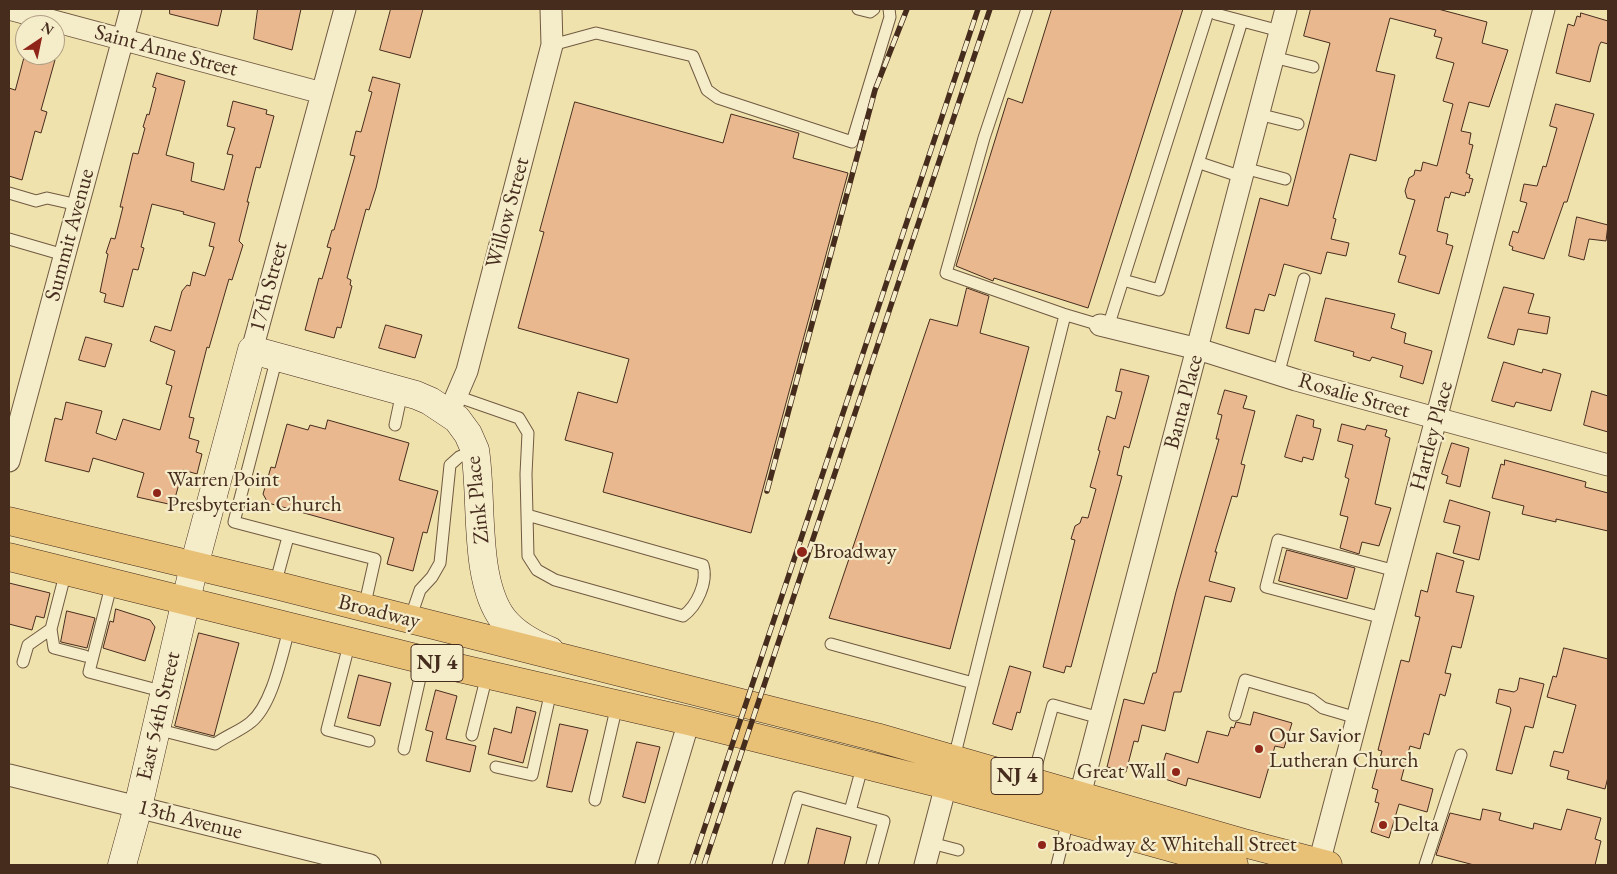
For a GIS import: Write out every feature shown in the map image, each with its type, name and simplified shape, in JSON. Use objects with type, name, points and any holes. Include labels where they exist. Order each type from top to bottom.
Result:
[{"type":"main road","name":"Broadway","points":[[9,521],[275,585],[954,758],[1080,795],[1236,858]]},
{"type":"main road","name":"Broadway","points":[[9,557],[551,691],[690,721],[946,785],[1068,820],[1236,858],[1323,864]]},
{"type":"street","name":"Saint Anne Street","points":[[9,9],[322,93]]},
{"type":"street","name":"Summit Avenue","points":[[9,461],[131,9]]},
{"type":"street","name":"17th Street","points":[[194,566],[264,354],[322,93],[345,9]]},
{"type":"street","name":"Willow Street","points":[[453,405],[467,371],[552,45],[551,9]]},
{"type":"street","name":"Banta Place","points":[[1080,795],[1286,9]]},
{"type":"street","name":"Hartley Place","points":[[1323,864],[1357,718],[1544,9]]},
{"type":"street","name":"Rosalie Street","points":[[1104,326],[1198,349],[1436,419],[1608,465]]},
{"type":"street","name":"Zink Place","points":[[264,354],[430,401],[453,405],[475,450],[484,567],[493,604],[504,621],[520,634],[538,646],[579,663]]},
{"type":"street","name":"East 54th Street","points":[[122,865],[138,807],[194,566]]},
{"type":"street","points":[[646,865],[690,721]]},
{"type":"street","name":"13th Avenue","points":[[9,775],[370,865]]},
{"type":"street","points":[[925,865],[946,785]]},
{"type":"lane","points":[[858,9],[870,12],[874,9]]},
{"type":"lane","points":[[552,45],[596,34],[693,56],[707,90],[718,98],[852,142],[890,17],[889,9]]},
{"type":"lane","points":[[1027,9],[984,138],[946,273],[1065,315],[1104,326],[1123,280],[1210,9],[1216,14],[1280,31]]},
{"type":"lane","points":[[1123,280],[1159,290],[1200,163],[1242,21]]},
{"type":"lane","points":[[1273,57],[1313,67]]},
{"type":"lane","points":[[1258,114],[1298,124]]},
{"type":"lane","points":[[1200,163],[1285,179]]},
{"type":"lane","points":[[9,193],[36,201],[47,198],[78,206]]},
{"type":"lane","points":[[9,239],[64,255]]},
{"type":"lane","points":[[1278,374],[1304,279]]},
{"type":"lane","points":[[954,758],[1065,315]]},
{"type":"lane","points":[[264,354],[234,522],[376,559],[364,608]]},
{"type":"lane","points":[[395,425],[402,392]]},
{"type":"lane","points":[[453,405],[519,418],[528,433],[527,515],[528,556],[537,570],[555,580],[683,616],[692,610],[699,595],[704,570],[703,565],[527,515]]},
{"type":"lane","points":[[410,620],[420,590],[432,577],[440,563],[450,464],[459,457],[475,450]]},
{"type":"lane","points":[[275,585],[288,537]]},
{"type":"lane","points":[[1383,618],[1266,587],[1278,540],[1396,571]]},
{"type":"lane","points":[[66,571],[51,629],[54,648],[85,656]]},
{"type":"lane","points":[[112,582],[90,672],[164,692]]},
{"type":"lane","points":[[156,729],[215,744],[230,733],[252,722],[270,695],[290,626]]},
{"type":"lane","points":[[24,662],[28,645],[51,629]]},
{"type":"lane","points":[[350,641],[327,730],[369,741]]},
{"type":"lane","points":[[831,644],[973,683]]},
{"type":"lane","points":[[404,749],[424,660]]},
{"type":"lane","points":[[472,735],[487,675]]},
{"type":"lane","points":[[1235,715],[1245,680],[1311,699],[1323,708],[1357,718]]},
{"type":"lane","points":[[496,767],[532,775],[551,691]]},
{"type":"lane","points":[[595,800],[617,704]]},
{"type":"lane","points":[[1032,781],[1053,705],[1100,718]]},
{"type":"lane","points":[[1425,865],[1461,755]]},
{"type":"lane","points":[[850,812],[863,764]]},
{"type":"lane","points":[[778,865],[798,796],[884,821],[872,865]]},
{"type":"lane","points":[[1057,865],[1068,820]]},
{"type":"lane","points":[[931,843],[958,850]]},
{"type":"building","points":[[170,9],[222,9],[218,26],[170,14]]},
{"type":"building","points":[[258,9],[301,9],[292,50],[254,39]]},
{"type":"building","points":[[391,9],[423,9],[410,58],[380,50]]},
{"type":"building","points":[[1052,9],[1183,9],[1088,308],[994,278],[993,281],[956,266],[1008,98],[1022,103]]},
{"type":"building","points":[[1311,9],[1438,9],[1487,22],[1482,43],[1508,50],[1489,107],[1469,102],[1461,131],[1471,133],[1469,144],[1473,145],[1466,173],[1470,175],[1469,178],[1473,179],[1469,193],[1466,192],[1465,196],[1451,192],[1449,198],[1445,197],[1437,231],[1448,234],[1446,244],[1453,246],[1439,294],[1398,282],[1406,256],[1399,254],[1415,200],[1407,198],[1405,191],[1409,178],[1414,175],[1415,170],[1421,171],[1423,162],[1437,166],[1453,104],[1443,101],[1454,63],[1436,58],[1442,38],[1434,36],[1436,30],[1390,18],[1376,71],[1395,75],[1376,161],[1350,154],[1333,218],[1336,219],[1331,239],[1349,243],[1346,256],[1327,252],[1321,274],[1284,264],[1275,296],[1269,294],[1264,311],[1255,309],[1249,334],[1226,328],[1260,198],[1288,206],[1330,43],[1304,36]]},
{"type":"building","points":[[1581,13],[1608,21],[1608,44],[1601,42],[1599,46],[1590,82],[1556,73],[1568,24],[1574,26],[1577,16],[1580,17]]},
{"type":"building","points":[[22,65],[54,65],[41,110],[47,112],[41,133],[35,131],[22,180],[9,176],[9,88],[15,90]]},
{"type":"building","points":[[157,73],[185,81],[166,155],[194,163],[191,181],[224,190],[233,155],[227,154],[235,128],[227,126],[233,101],[267,110],[266,114],[274,116],[260,168],[256,167],[247,202],[249,202],[239,241],[243,245],[232,280],[229,279],[209,348],[207,347],[189,417],[194,418],[189,438],[199,441],[196,452],[202,454],[197,474],[183,470],[173,505],[137,497],[144,473],[93,458],[89,472],[45,461],[55,418],[62,420],[66,402],[102,411],[96,433],[116,440],[123,419],[160,430],[172,386],[166,384],[175,351],[150,341],[155,326],[171,331],[182,291],[187,285],[190,286],[193,272],[205,276],[214,247],[209,246],[215,223],[183,214],[184,212],[152,204],[141,247],[144,248],[138,270],[133,269],[123,307],[104,302],[106,294],[100,292],[108,254],[106,253],[111,238],[115,239],[123,207],[120,207],[133,153],[138,154],[145,128],[143,127],[147,114],[149,115],[156,88],[153,87]]},
{"type":"building","points":[[373,77],[400,84],[376,188],[369,210],[366,209],[347,278],[351,280],[350,285],[352,286],[341,328],[337,327],[334,338],[305,330],[319,278],[322,279],[331,248],[327,247],[332,230],[334,230],[355,156],[350,155],[356,131],[361,132],[372,92],[369,91]]},
{"type":"building","points":[[575,102],[723,143],[731,114],[799,133],[793,158],[848,173],[751,533],[603,492],[613,453],[565,440],[578,392],[617,403],[629,359],[518,328],[544,232],[540,231]]},
{"type":"building","points":[[1556,104],[1594,114],[1567,202],[1564,202],[1544,259],[1512,250],[1513,247],[1509,245],[1513,231],[1518,233],[1527,203],[1520,201],[1524,184],[1537,186],[1543,166],[1546,167],[1557,128],[1550,126]]},
{"type":"building","points":[[1577,217],[1608,225],[1606,241],[1589,239],[1584,260],[1569,256]]},
{"type":"building","points":[[1504,287],[1534,294],[1528,313],[1550,317],[1547,334],[1518,329],[1514,345],[1488,338]]},
{"type":"building","points":[[967,288],[989,296],[980,333],[1029,347],[950,649],[829,618],[930,319],[957,326]]},
{"type":"building","points":[[1326,298],[1395,314],[1391,328],[1406,333],[1404,343],[1432,351],[1423,384],[1400,377],[1403,366],[1372,357],[1370,361],[1353,356],[1354,352],[1315,341]]},
{"type":"building","points":[[386,325],[422,335],[415,358],[379,348]]},
{"type":"building","points":[[86,337],[112,344],[105,367],[79,360]]},
{"type":"building","points":[[1504,362],[1542,373],[1543,369],[1561,374],[1551,411],[1516,402],[1514,407],[1492,401]]},
{"type":"building","points":[[1121,369],[1149,376],[1129,448],[1124,446],[1117,475],[1122,476],[1071,667],[1066,666],[1064,673],[1043,667],[1075,540],[1071,539],[1075,526],[1080,523],[1082,517],[1088,518],[1096,489],[1090,487],[1107,416],[1115,419],[1122,392],[1116,391]]},
{"type":"building","points":[[1225,390],[1247,396],[1243,408],[1255,411],[1241,464],[1245,465],[1237,497],[1232,496],[1215,552],[1217,552],[1209,581],[1235,588],[1231,602],[1205,596],[1181,692],[1174,692],[1165,731],[1142,725],[1138,742],[1134,741],[1126,772],[1107,767],[1124,699],[1144,704],[1153,673],[1156,673],[1176,592],[1219,439],[1216,439],[1222,415],[1218,414]]},
{"type":"building","points":[[1592,391],[1608,396],[1608,432],[1584,425]]},
{"type":"building","points":[[1297,415],[1314,420],[1313,427],[1321,429],[1313,460],[1303,457],[1302,462],[1285,457]]},
{"type":"building","points":[[328,420],[409,443],[399,480],[438,491],[427,533],[423,532],[413,571],[387,564],[394,538],[268,503],[263,494],[271,467],[275,468],[287,424],[308,430],[310,425],[325,429]]},
{"type":"building","points":[[1342,424],[1365,430],[1367,425],[1387,430],[1385,436],[1390,438],[1375,504],[1391,508],[1379,546],[1362,542],[1359,554],[1340,548],[1348,517],[1340,515],[1349,479],[1345,477],[1353,445],[1338,441]]},
{"type":"building","points":[[1452,443],[1469,448],[1460,487],[1446,483],[1448,476],[1442,474]]},
{"type":"building","points":[[1505,460],[1586,482],[1585,487],[1608,493],[1608,531],[1556,519],[1556,522],[1522,514],[1524,506],[1492,498],[1501,464],[1504,465]]},
{"type":"building","points":[[1450,500],[1490,512],[1479,560],[1453,553],[1460,526],[1444,522]]},
{"type":"building","points":[[1287,550],[1355,568],[1347,599],[1279,581]]},
{"type":"building","points":[[1437,553],[1464,561],[1456,592],[1474,596],[1461,648],[1452,646],[1445,673],[1451,674],[1445,696],[1440,694],[1429,735],[1424,733],[1420,749],[1410,746],[1401,780],[1433,789],[1427,812],[1399,804],[1389,838],[1371,832],[1379,803],[1375,802],[1378,790],[1372,788],[1382,751],[1378,750],[1401,660],[1409,662],[1420,617],[1415,616],[1421,590],[1427,592]]},
{"type":"building","points":[[9,583],[50,593],[44,618],[36,616],[32,630],[9,624]]},
{"type":"building","points":[[116,609],[150,620],[155,627],[145,661],[103,648],[110,621],[113,622]]},
{"type":"building","points":[[67,611],[95,618],[87,648],[61,642]]},
{"type":"building","points":[[199,633],[239,643],[214,736],[175,726]]},
{"type":"building","points":[[1564,648],[1608,659],[1608,777],[1605,789],[1567,779],[1569,771],[1550,766],[1554,751],[1563,753],[1576,705],[1547,697],[1553,676],[1556,677]]},
{"type":"building","points":[[1010,666],[1031,672],[1020,713],[1017,712],[1012,730],[993,724]]},
{"type":"building","points":[[359,675],[391,683],[380,726],[348,718]]},
{"type":"building","points":[[1520,678],[1544,684],[1533,728],[1525,726],[1512,774],[1496,770],[1511,710],[1510,707],[1496,703],[1499,689],[1514,692],[1517,690]]},
{"type":"building","points":[[436,690],[457,696],[446,739],[476,746],[470,772],[426,761],[433,732],[426,730]]},
{"type":"building","points":[[517,707],[536,712],[523,763],[488,754],[494,728],[511,733]]},
{"type":"building","points":[[1254,712],[1292,723],[1284,748],[1275,746],[1260,798],[1188,778],[1186,786],[1159,777],[1166,753],[1198,763],[1207,731],[1228,736],[1231,727],[1234,728],[1236,722],[1250,725]]},
{"type":"building","points":[[560,724],[588,730],[572,792],[547,787]]},
{"type":"building","points":[[637,742],[660,747],[645,803],[623,797]]},
{"type":"building","points":[[1483,809],[1501,813],[1499,820],[1533,829],[1534,823],[1561,830],[1567,809],[1601,818],[1595,839],[1601,841],[1595,865],[1474,865],[1436,855],[1450,813],[1480,820]]},
{"type":"building","points":[[817,828],[851,837],[844,865],[808,865]]},
{"type":"railway","points":[[767,491],[875,90],[907,9]]},
{"type":"railway","points":[[692,865],[978,9]]},
{"type":"railway","points":[[704,865],[990,9]]},
{"type":"place","name":"Warren Point Presbyterian Church","points":[[157,493]]},
{"type":"place","name":"Broadway","points":[[802,552]]},
{"type":"place","name":"Our Savior Lutheran Church","points":[[1259,749]]},
{"type":"place","name":"Great Wall","points":[[1176,772]]},
{"type":"place","name":"Delta","points":[[1383,825]]},
{"type":"place","name":"Broadway & Whitehall Street","points":[[1042,845]]}]
